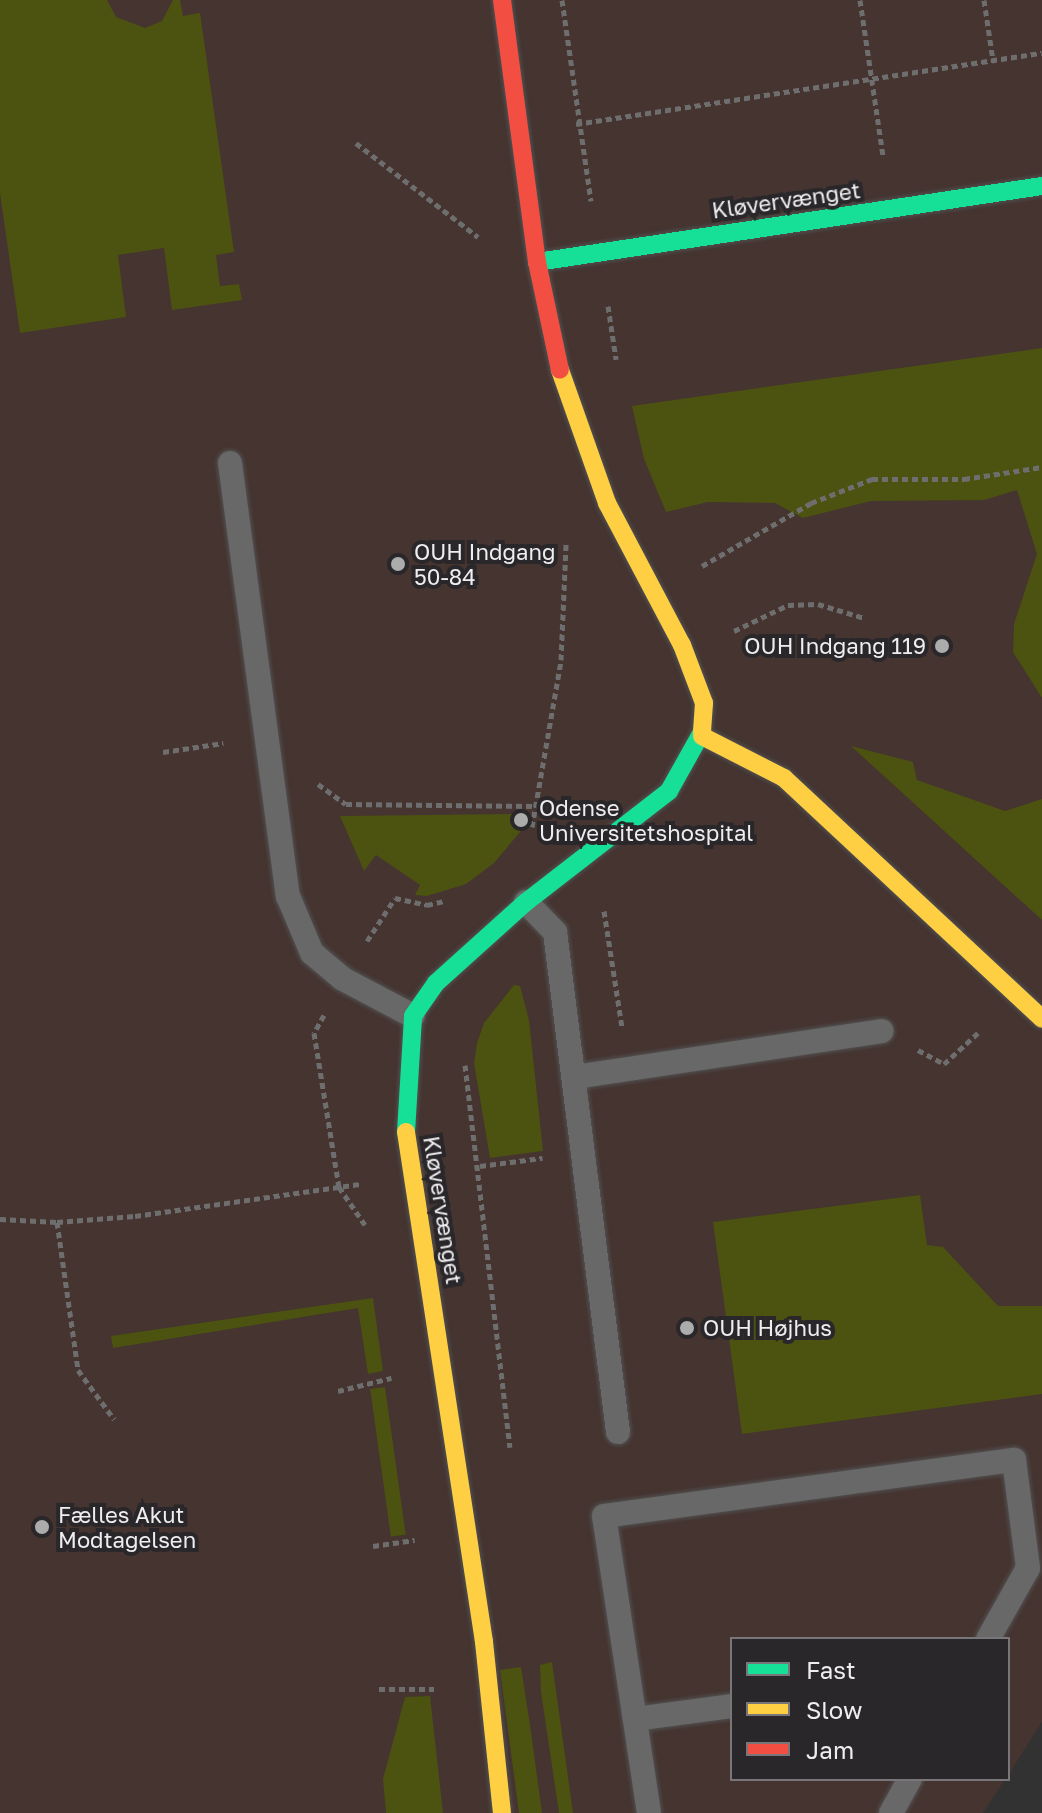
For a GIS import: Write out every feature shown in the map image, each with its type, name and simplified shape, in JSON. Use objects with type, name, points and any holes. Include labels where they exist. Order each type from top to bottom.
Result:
[{"type":"street","points":[[502,0],[537,262],[560,372],[607,503],[696,674],[704,703],[702,736],[784,778],[1042,1019]]},
{"type":"street","name":"Kløvervænget","points":[[537,262],[1042,186]]},
{"type":"street","name":"Kløvervænget","points":[[502,1813],[487,1657],[403,1114],[413,1016],[436,983],[526,902],[669,791],[702,736]]},
{"type":"lane","points":[[230,463],[288,896],[312,953],[343,979],[413,1016]]},
{"type":"lane","points":[[526,902],[555,932],[618,1432]]},
{"type":"lane","points":[[574,1077],[882,1031]]},
{"type":"lane","points":[[649,1813],[604,1516],[1014,1460],[1028,1568],[989,1637]]},
{"type":"lane","points":[[635,1719],[730,1706]]},
{"type":"lane","points":[[891,1813],[909,1781]]},
{"type":"path","points":[[860,0],[890,209]]},
{"type":"path","points":[[984,0],[993,60]]},
{"type":"path","points":[[520,132],[1042,53]]},
{"type":"path","points":[[356,143],[486,243]]},
{"type":"path","points":[[688,574],[811,503],[872,479],[964,479],[1042,467]]},
{"type":"path","points":[[530,835],[538,806],[561,660],[566,540]]},
{"type":"path","points":[[723,637],[788,605],[818,604],[864,618]]},
{"type":"path","points":[[163,752],[237,741]]},
{"type":"path","points":[[267,748],[346,804],[538,806]]},
{"type":"path","points":[[602,894],[629,1069]]},
{"type":"path","points":[[339,1187],[314,1033],[343,979],[395,898],[427,905],[451,899]]},
{"type":"path","points":[[955,1055],[985,1026]]},
{"type":"path","points":[[480,1166],[582,1154]]},
{"type":"path","points":[[0,1219],[57,1222],[413,1178]]},
{"type":"path","points":[[57,1222],[78,1370],[114,1419]]},
{"type":"path","points":[[338,1391],[393,1378]]},
{"type":"path","points":[[373,1546],[417,1540]]},
{"type":"path","points":[[379,1689],[437,1688]]},
{"type":"shaded area","name":"Odense Universitetshospital","points":[[0,0],[1042,0],[1042,1722],[1010,1772],[1010,1637],[730,1637],[730,1781],[1004,1781],[983,1813],[0,1813]]},
{"type":"green space","points":[[0,0],[107,0],[116,17],[145,28],[162,21],[173,0],[180,0],[183,16],[200,13],[234,252],[216,255],[220,286],[239,284],[242,300],[172,310],[164,248],[118,255],[126,317],[20,333],[0,193]]},
{"type":"green space","points":[[1042,348],[1042,698],[1013,652],[1014,624],[1037,554],[1017,490],[984,500],[871,501],[803,518],[775,503],[708,502],[666,512],[644,459],[632,406]]},
{"type":"green space","points":[[851,746],[913,762],[917,780],[1005,811],[1042,799],[1042,920]]},
{"type":"green space","points":[[518,814],[520,832],[494,863],[466,884],[427,896],[415,895],[420,885],[376,855],[364,871],[340,816]]},
{"type":"green space","points":[[514,985],[520,986],[529,1020],[543,1151],[490,1158],[474,1063],[484,1023]]},
{"type":"green space","points":[[920,1195],[927,1245],[943,1247],[998,1306],[1042,1306],[1042,1394],[742,1434],[713,1222]]},
{"type":"green space","points":[[373,1298],[383,1371],[368,1374],[358,1308],[113,1348],[111,1336]]},
{"type":"green space","points":[[385,1387],[406,1535],[391,1537],[370,1389]]},
{"type":"green space","points":[[552,1662],[573,1813],[559,1813],[541,1692],[540,1665]]},
{"type":"green space","points":[[521,1667],[542,1813],[519,1813],[500,1670]]},
{"type":"green space","points":[[430,1696],[443,1813],[386,1813],[383,1779],[405,1697]]},
{"type":"traffic: fast","points":[[537,262],[1042,186]]},
{"type":"traffic: fast","points":[[406,1132],[413,1016],[436,983],[526,902],[669,791],[702,732]]},
{"type":"traffic: slow","points":[[560,370],[607,503],[682,645],[704,703],[702,732]]},
{"type":"traffic: slow","points":[[702,736],[784,778],[1042,1019]]},
{"type":"traffic: slow","points":[[406,1132],[484,1642],[502,1813]]},
{"type":"traffic: jam","points":[[502,0],[537,262],[560,370]]},
{"type":"place","name":"OUH Indgang 50-84","points":[[398,564]]},
{"type":"place","name":"OUH Indgang 119","points":[[942,646]]},
{"type":"place","name":"Odense Universitetshospital","points":[[521,820]]},
{"type":"place","name":"OUH Højhus","points":[[687,1328]]},
{"type":"place","name":"Fælles Akut Modtagelsen","points":[[42,1527]]}]
